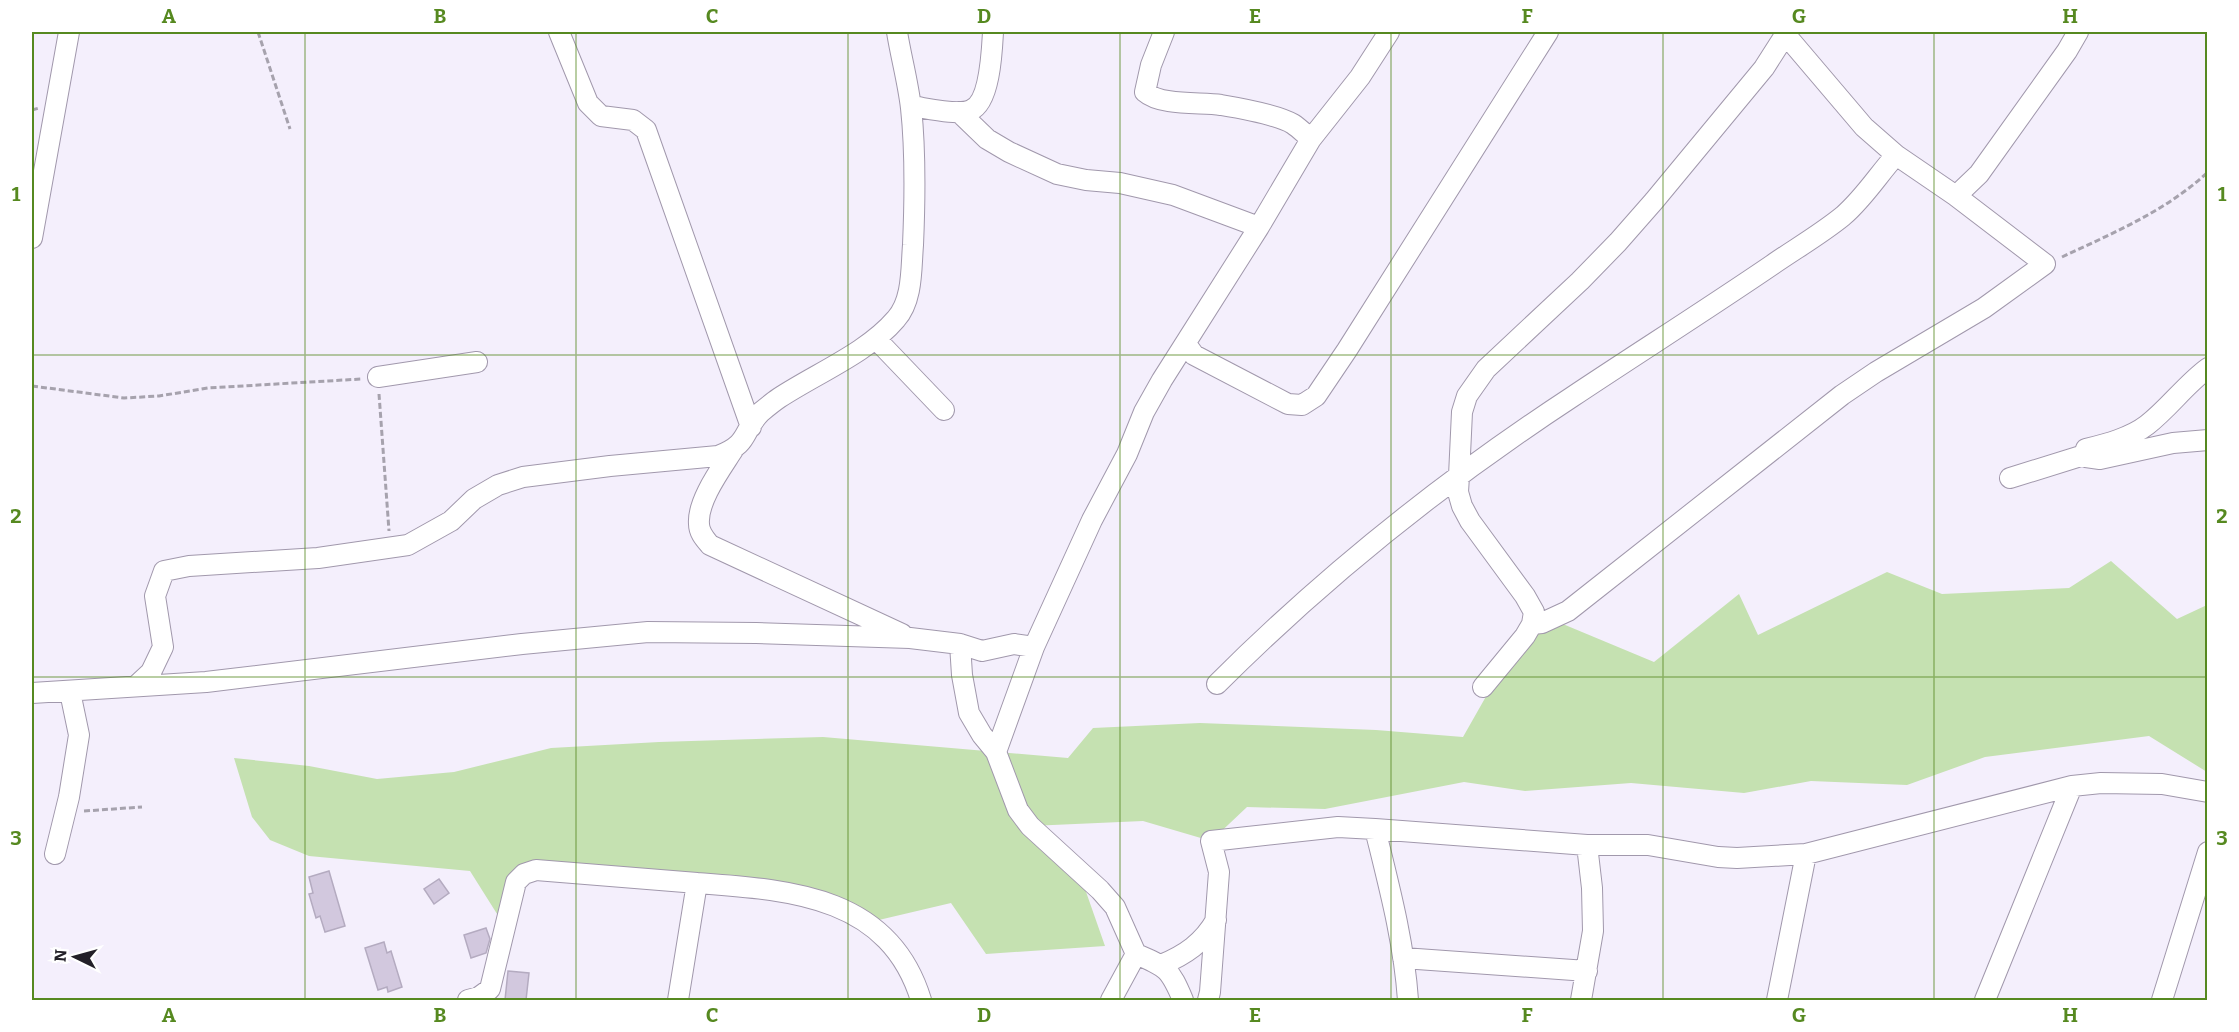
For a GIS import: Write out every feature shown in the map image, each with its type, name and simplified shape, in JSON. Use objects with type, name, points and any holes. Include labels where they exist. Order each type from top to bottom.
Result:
[{"type":"street","points":[[32,238],[69,32]]},
{"type":"street","points":[[559,32],[588,103],[601,116],[633,120],[646,130],[751,427]]},
{"type":"street","points":[[137,685],[152,672],[163,647],[155,596],[164,571],[189,566],[318,558],[408,545],[451,521],[474,499],[498,485],[523,477],[718,456],[733,450],[744,441],[760,413],[778,399],[876,339],[897,318],[906,304],[910,279],[915,181],[910,106],[897,32]]},
{"type":"street","points":[[910,106],[959,112],[971,110],[978,105],[984,92],[989,70],[993,32]]},
{"type":"street","points":[[1164,32],[1146,83],[1145,92],[1151,98],[1221,105],[1256,112],[1292,123],[1311,139]]},
{"type":"street","points":[[996,752],[1034,647],[1092,520],[1127,454],[1144,412],[1311,139],[1360,77],[1389,32]]},
{"type":"street","points":[[1186,344],[1194,355],[1288,404],[1302,405],[1316,396],[1368,318],[1548,32]]},
{"type":"street","points":[[1956,196],[1979,174],[2067,51],[2078,32]]},
{"type":"street","points":[[1483,687],[1525,636],[1532,624],[1534,612],[1525,596],[1470,522],[1462,506],[1458,492],[1462,412],[1467,396],[1486,369],[1618,242],[1692,157],[1764,68],[1786,33],[1864,127],[1896,155],[1956,196],[2045,264],[1984,308],[1876,372],[1842,395],[1568,611],[1542,624],[1532,624]]},
{"type":"street","points":[[959,112],[987,139],[1057,174],[1086,180],[1120,183],[1173,195],[1259,227]]},
{"type":"street","points":[[1217,684],[1268,633],[1344,565],[1459,476],[1569,399],[1730,294],[1843,216],[1876,182],[1884,168],[1896,155]]},
{"type":"street","points":[[876,339],[944,410]]},
{"type":"street","points":[[378,377],[477,362]]},
{"type":"street","points":[[2084,455],[2086,449],[2115,442],[2146,426],[2190,381],[2208,368]]},
{"type":"street","points":[[2084,455],[2088,459],[2100,459],[2173,443],[2208,440]]},
{"type":"street","points":[[733,450],[706,496],[701,513],[699,524],[702,536],[710,545],[910,638]]},
{"type":"street","points":[[2010,478],[2084,455]]},
{"type":"street","points":[[32,693],[206,682],[522,644],[648,632],[910,638],[960,645],[982,651],[1014,644],[1034,647]]},
{"type":"street","points":[[960,645],[962,675],[969,713],[982,735],[996,752],[1018,810],[1030,826],[1115,907],[1136,954],[1161,965],[1173,976],[1182,1000]]},
{"type":"street","points":[[55,855],[68,800],[79,735],[70,692]]},
{"type":"street","points":[[1208,1000],[1219,872],[1211,842],[1338,827],[1587,845],[1648,845],[1737,858],[1806,854],[2072,786],[2144,783],[2208,792]]},
{"type":"street","points":[[1985,1000],[2072,786]]},
{"type":"street","points":[[1375,829],[1397,923],[1407,1000]]},
{"type":"street","points":[[1581,1000],[1593,931],[1587,845]]},
{"type":"street","points":[[2162,1000],[2208,852]]},
{"type":"street","points":[[1777,1000],[1806,854]]},
{"type":"street","points":[[468,1000],[479,997],[490,989],[516,882],[524,874],[536,870],[772,888],[810,896],[848,911],[881,935],[910,973],[921,1000]]},
{"type":"street","points":[[678,1000],[697,883]]},
{"type":"street","points":[[1161,965],[1183,956],[1208,935],[1216,920]]},
{"type":"street","points":[[1111,1000],[1136,954]]},
{"type":"street","points":[[1403,958],[1587,971]]},
{"type":"path","points":[[258,32],[290,129]]},
{"type":"path","points":[[2045,264],[2127,227],[2165,205],[2208,172]]},
{"type":"path","points":[[32,386],[124,398],[159,396],[208,388],[378,377],[390,548]]},
{"type":"path","points":[[68,800],[73,807],[82,811],[142,807]]},
{"type":"green space","points":[[2111,561],[2177,619],[2207,605],[2207,772],[2149,736],[1985,757],[1907,785],[1811,781],[1744,793],[1631,783],[1525,791],[1464,782],[1325,809],[1247,807],[1211,841],[1143,821],[1030,826],[1078,869],[1105,946],[986,954],[951,903],[866,923],[810,896],[524,874],[504,925],[470,871],[309,856],[270,840],[252,817],[234,758],[309,766],[377,779],[454,772],[551,748],[659,742],[823,737],[1068,758],[1093,728],[1200,723],[1376,730],[1463,737],[1534,612],[1654,662],[1739,594],[1758,635],[1887,572],[1942,594],[2069,588]]},
{"type":"building","points":[[329,871],[345,926],[325,932],[320,916],[316,918],[309,894],[313,893],[309,877]]},
{"type":"building","points":[[439,879],[449,893],[434,904],[424,889]]},
{"type":"building","points":[[486,928],[490,939],[486,953],[471,958],[464,935]]},
{"type":"building","points":[[384,942],[387,953],[391,951],[402,987],[388,992],[387,987],[378,990],[365,948]]},
{"type":"building","points":[[508,971],[529,973],[526,1000],[505,1000]]}]
